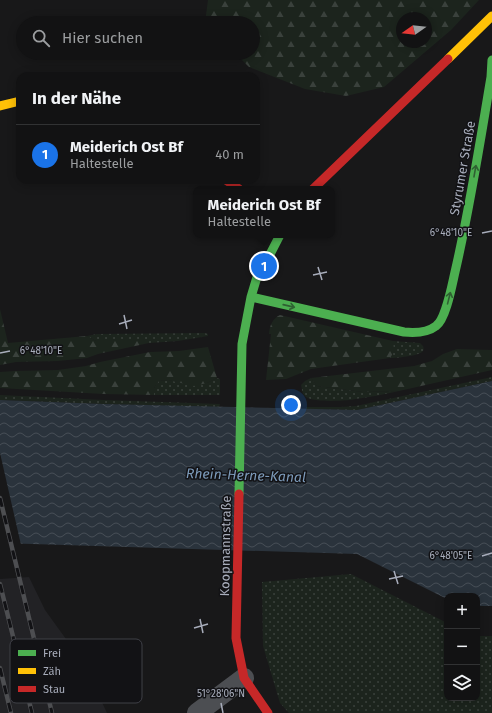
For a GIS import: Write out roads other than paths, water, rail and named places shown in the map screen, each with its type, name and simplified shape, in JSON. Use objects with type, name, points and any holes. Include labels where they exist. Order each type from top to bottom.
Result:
[{"type":"street","points":[[316,186],[492,16]]},
{"type":"street","name":"Styrumer Straße","points":[[251,297],[404,332],[417,333],[437,326],[444,314],[447,304],[463,237],[491,77],[492,60]]},
{"type":"street","points":[[0,106],[16,102]]},
{"type":"street","name":"Koopmannstraße","points":[[268,713],[244,678],[236,638],[241,379],[242,344],[251,297],[257,277],[278,238]]},
{"type":"street","points":[[197,713],[244,678]]},
{"type":"water","name":"Rhein-Herne-Kanal","points":[[492,381],[492,606],[480,606],[480,593],[444,593],[444,598],[357,554],[0,543],[0,400],[357,410]]},
{"type":"railway","points":[[0,498],[34,639]]},
{"type":"railway","points":[[0,584],[14,639]]},
{"type":"railway","points":[[0,668],[11,713]]},
{"type":"railway","points":[[30,703],[32,713]]},
{"type":"railway","points":[[50,703],[52,713]]},
{"type":"place","name":"Meiderich Ost Bf","points":[[264,266]]}]
